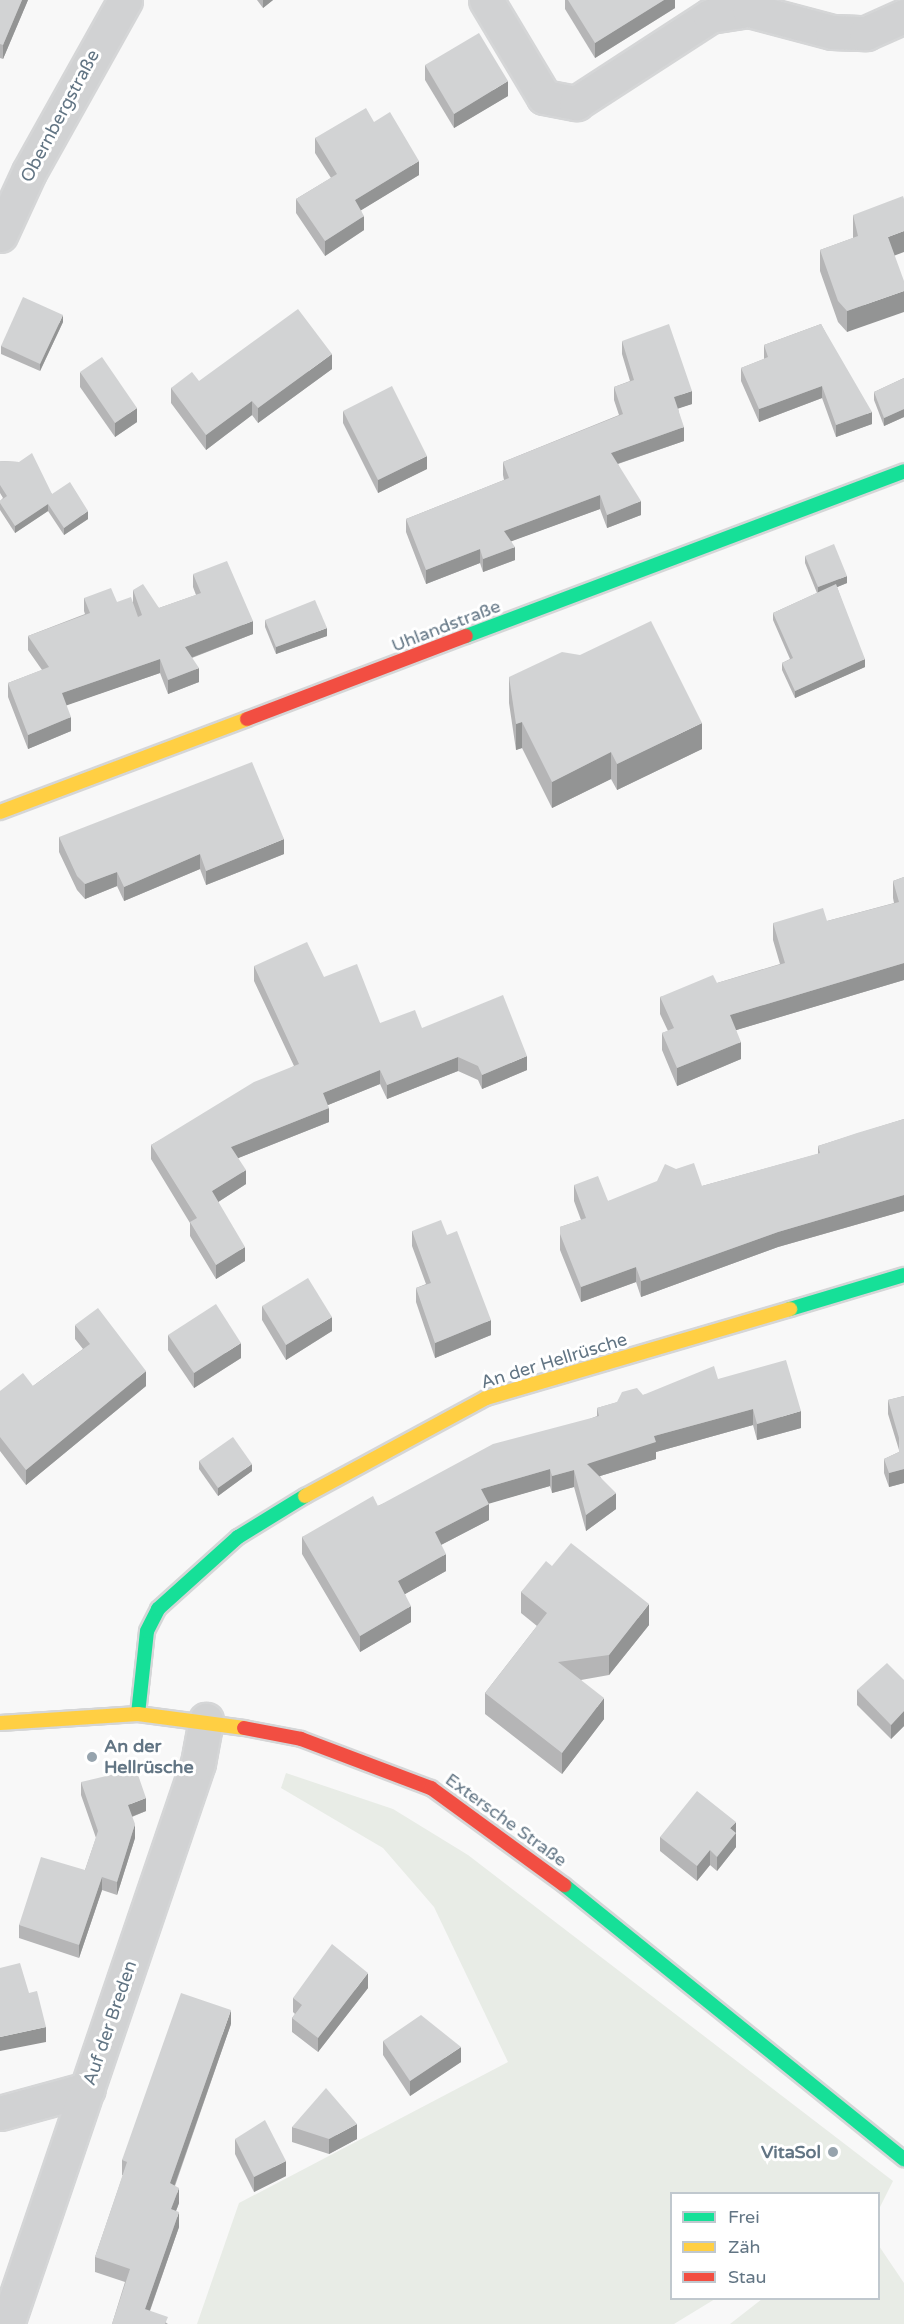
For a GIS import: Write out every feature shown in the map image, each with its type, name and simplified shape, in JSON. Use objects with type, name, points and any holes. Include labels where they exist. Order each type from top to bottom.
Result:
[{"type":"street","name":"Obernbergstraße","points":[[0,235],[29,172],[125,0]]},
{"type":"street","points":[[486,0],[544,97],[576,104],[710,16],[749,10],[832,32],[866,33],[904,16]]},
{"type":"street","name":"Uhlandstraße","points":[[0,812],[904,471]]},
{"type":"street","name":"An der Hellrüsche","points":[[138,1714],[147,1631],[158,1609],[238,1538],[330,1481],[486,1398],[904,1275]]},
{"type":"street","name":"Extersche Straße","points":[[0,1723],[138,1714],[206,1720],[301,1739],[431,1788],[548,1872],[904,2159]]},
{"type":"street","name":"Auf der Breden","points":[[7,2324],[198,1763],[206,1720]]},
{"type":"street","points":[[0,2113],[88,2089]]},
{"type":"shaded area","points":[[286,1773],[393,1809],[468,1855],[893,2181],[880,2207],[880,2192],[670,2192],[670,2300],[713,2300],[674,2324],[197,2324],[239,2203],[508,2062],[434,1907],[383,1848],[281,1788]]},
{"type":"shaded area","points":[[880,2247],[904,2283],[904,2324],[730,2324],[761,2300],[880,2300]]},
{"type":"building","points":[[0,0],[22,0],[3,45],[0,44]]},
{"type":"building","points":[[568,0],[664,0],[595,43]]},
{"type":"building","points":[[479,33],[508,81],[454,114],[425,65]]},
{"type":"building","points":[[366,108],[374,122],[390,112],[419,161],[355,200],[364,216],[325,241],[296,199],[337,174],[315,138]]},
{"type":"building","points":[[903,196],[904,231],[888,237],[904,281],[904,291],[847,311],[838,301],[820,250],[858,236],[853,215]]},
{"type":"building","points":[[23,297],[63,315],[40,364],[1,346]]},
{"type":"building","points":[[298,309],[332,354],[258,408],[252,401],[206,435],[171,388],[192,372],[199,381]]},
{"type":"building","points":[[669,324],[692,391],[674,397],[684,427],[611,453],[641,501],[607,515],[600,495],[504,531],[515,547],[483,559],[480,549],[426,570],[406,519],[509,478],[503,462],[623,414],[614,387],[634,380],[622,341]]},
{"type":"building","points":[[821,324],[872,412],[836,425],[822,386],[759,409],[741,368],[768,357],[764,345]]},
{"type":"building","points":[[102,357],[137,408],[115,423],[80,372]]},
{"type":"building","points":[[904,378],[904,409],[884,418],[874,392]]},
{"type":"building","points":[[392,386],[427,456],[378,480],[343,411]]},
{"type":"building","points":[[32,453],[52,494],[70,482],[88,511],[64,528],[48,504],[15,526],[0,503],[7,496],[0,485],[0,461],[19,462]]},
{"type":"building","points":[[834,544],[847,576],[818,587],[805,556]]},
{"type":"building","points":[[227,561],[253,621],[185,647],[199,668],[168,680],[160,659],[62,693],[71,717],[28,735],[8,683],[49,667],[28,636],[90,613],[84,598],[111,588],[117,602],[131,597],[138,617],[142,615],[133,590],[143,584],[159,608],[201,593],[193,574]]},
{"type":"building","points":[[836,584],[865,659],[795,691],[782,663],[793,658],[773,613]]},
{"type":"building","points":[[315,600],[327,628],[276,647],[265,620]]},
{"type":"building","points":[[651,621],[702,723],[617,764],[611,752],[552,782],[522,722],[516,724],[509,677],[562,652],[580,655]]},
{"type":"building","points":[[252,762],[284,839],[206,871],[200,854],[124,887],[117,872],[85,884],[77,876],[59,837]]},
{"type":"building","points":[[904,877],[904,963],[730,1015],[741,1042],[677,1068],[662,1033],[674,1028],[660,997],[713,975],[717,983],[785,963],[773,923],[823,908],[827,921],[899,902],[893,881]]},
{"type":"building","points":[[307,942],[324,977],[357,964],[380,1023],[415,1010],[422,1028],[503,995],[527,1056],[482,1075],[478,1066],[458,1057],[387,1085],[380,1070],[323,1093],[329,1108],[231,1147],[246,1170],[212,1191],[245,1247],[216,1265],[190,1222],[197,1218],[151,1145],[254,1082],[299,1064],[254,966]]},
{"type":"building","points":[[904,1119],[904,1195],[778,1232],[641,1281],[636,1267],[581,1287],[560,1234],[560,1227],[586,1218],[574,1185],[598,1176],[608,1201],[657,1181],[665,1164],[676,1169],[694,1163],[702,1186],[820,1153],[818,1146]]},
{"type":"building","points":[[441,1220],[447,1235],[457,1231],[491,1320],[435,1343],[416,1288],[431,1283],[412,1231]]},
{"type":"building","points":[[308,1278],[332,1317],[286,1345],[262,1306]]},
{"type":"building","points":[[216,1304],[241,1343],[194,1373],[168,1335]]},
{"type":"building","points":[[98,1308],[146,1371],[26,1470],[0,1437],[0,1391],[23,1373],[33,1386],[90,1344],[75,1325]]},
{"type":"building","points":[[786,1360],[801,1411],[757,1424],[753,1409],[654,1436],[656,1442],[587,1464],[616,1493],[586,1515],[574,1470],[552,1476],[550,1469],[481,1489],[489,1504],[435,1532],[446,1554],[398,1581],[411,1606],[360,1636],[302,1537],[373,1496],[378,1506],[493,1444],[599,1416],[597,1408],[617,1402],[622,1392],[637,1388],[643,1395],[714,1366],[718,1379]]},
{"type":"building","points":[[904,1396],[904,1469],[889,1473],[884,1459],[899,1452],[899,1438],[888,1400]]},
{"type":"building","points":[[233,1437],[252,1464],[218,1488],[199,1461]]},
{"type":"building","points":[[571,1543],[649,1604],[609,1655],[558,1662],[604,1698],[562,1753],[485,1693],[547,1613],[521,1592],[546,1561],[552,1566]]},
{"type":"building","points":[[887,1663],[904,1680],[904,1711],[891,1725],[857,1690]]},
{"type":"building","points":[[136,1769],[146,1798],[128,1805],[135,1824],[117,1882],[102,1877],[79,1945],[19,1925],[41,1857],[85,1870],[98,1831],[81,1782]]},
{"type":"building","points":[[697,1791],[736,1822],[730,1828],[736,1833],[717,1857],[710,1850],[697,1866],[660,1837]]},
{"type":"building","points":[[332,1944],[368,1973],[318,2038],[292,2018],[302,2005],[293,1998]]},
{"type":"building","points":[[20,1963],[29,1993],[37,1991],[46,2027],[0,2037],[0,1968]]},
{"type":"building","points":[[181,1993],[231,2010],[170,2183],[179,2188],[171,2209],[179,2212],[145,2309],[168,2317],[165,2324],[112,2324],[130,2269],[95,2257],[127,2162],[122,2160]]},
{"type":"building","points":[[421,2015],[461,2047],[410,2081],[383,2041]]},
{"type":"building","points":[[326,2088],[357,2124],[329,2139],[292,2127]]},
{"type":"building","points":[[265,2120],[286,2161],[254,2177],[235,2139]]},
{"type":"traffic: fast","points":[[466,636],[904,471]]},
{"type":"traffic: fast","points":[[790,1309],[904,1275]]},
{"type":"traffic: fast","points":[[138,1714],[147,1631],[158,1609],[238,1537],[305,1496]]},
{"type":"traffic: fast","points":[[564,1885],[904,2159]]},
{"type":"traffic: slow","points":[[0,812],[247,719]]},
{"type":"traffic: slow","points":[[305,1496],[486,1398],[790,1309]]},
{"type":"traffic: slow","points":[[0,1723],[138,1714],[244,1728]]},
{"type":"traffic: jam","points":[[247,719],[466,636]]},
{"type":"traffic: jam","points":[[244,1728],[301,1739],[431,1788],[564,1885]]},
{"type":"place","name":"An der Hellrüsche","points":[[92,1757]]},
{"type":"place","name":"VitaSol","points":[[833,2152]]}]
